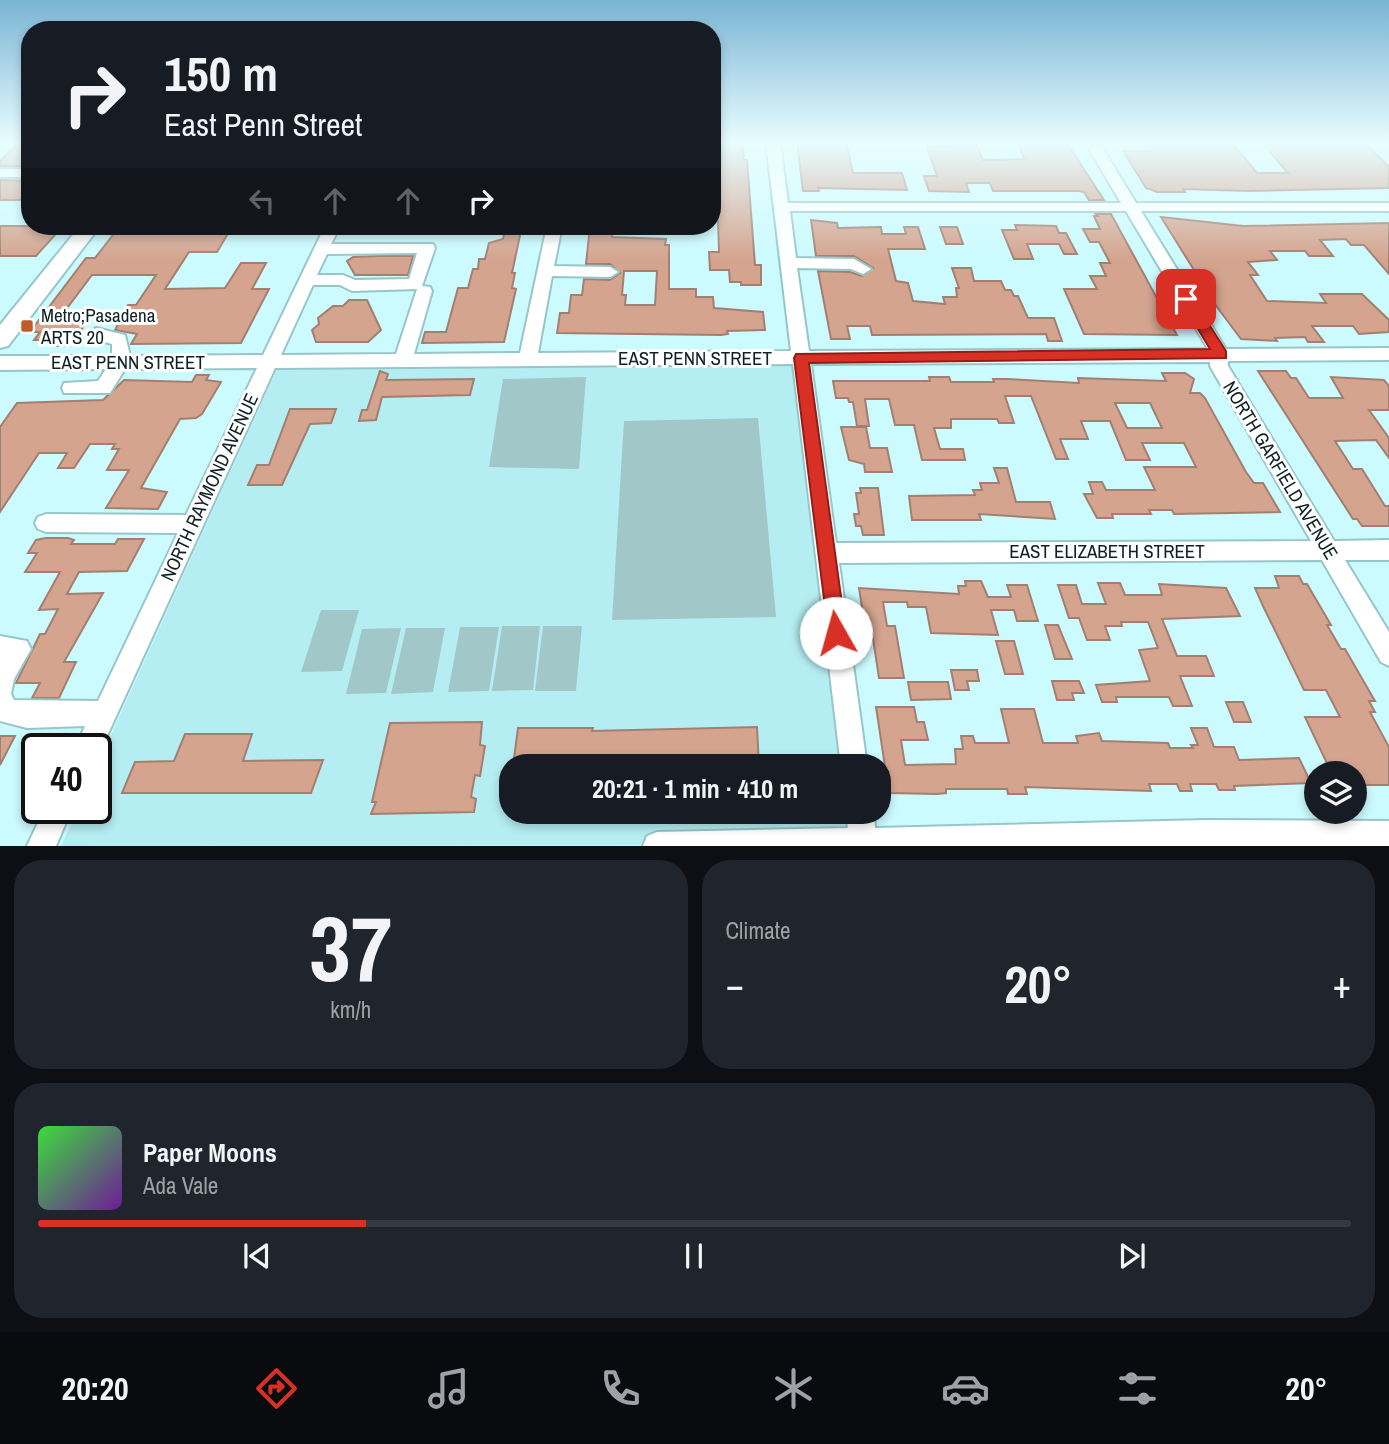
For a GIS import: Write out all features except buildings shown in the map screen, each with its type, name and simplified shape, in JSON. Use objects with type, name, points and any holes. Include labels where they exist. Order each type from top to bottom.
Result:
[{"type":"main road","points":[[0,340],[83,235]]},
{"type":"street","points":[[779,181],[852,754]]},
{"type":"street","name":"NORTH GARFIELD AVENUE","points":[[1116,181],[1220,354],[1219,366],[1389,654]]},
{"type":"street","points":[[783,207],[1389,207]]},
{"type":"street","name":"NORTH RAYMOND AVENUE","points":[[96,733],[328,235]]},
{"type":"street","points":[[528,359],[552,235]]},
{"type":"street","points":[[307,280],[343,280],[352,286],[415,284],[427,248],[321,249]]},
{"type":"street","points":[[790,263],[854,264],[863,269]]},
{"type":"street","points":[[545,271],[610,272]]},
{"type":"street","points":[[403,360],[424,291]]},
{"type":"street","points":[[71,388],[103,388],[120,362],[122,345],[119,338],[96,334]]},
{"type":"street","name":"EAST PENN STREET","points":[[0,362],[1389,354]]},
{"type":"street","points":[[46,523],[192,524]]},
{"type":"street","name":"EAST ELIZABETH STREET","points":[[826,553],[1389,550]]},
{"type":"street","points":[[0,647],[19,649],[2,676],[0,691]]},
{"type":"street","points":[[0,700],[7,711],[27,715],[105,713]]},
{"type":"street","points":[[41,845],[51,824]]},
{"type":"street","points":[[861,824],[863,845]]},
{"type":"street","points":[[657,845],[863,845],[1389,835]]},
{"type":"shaded area","points":[[796,365],[841,754],[499,754],[499,824],[848,824],[851,845],[61,846],[71,824],[112,824],[112,733],[277,369]]},
{"type":"shaded area","points":[[586,377],[579,469],[489,467],[503,379]]},
{"type":"shaded area","points":[[758,418],[776,617],[612,620],[624,421]]},
{"type":"shaded area","points":[[321,610],[359,610],[342,671],[301,672]]},
{"type":"shaded area","points":[[502,626],[540,626],[533,690],[492,691]]},
{"type":"shaded area","points":[[543,626],[582,626],[576,691],[535,691]]},
{"type":"shaded area","points":[[460,627],[499,627],[489,691],[448,692]]},
{"type":"shaded area","points":[[401,628],[386,693],[346,694],[362,629]]},
{"type":"shaded area","points":[[406,628],[445,628],[433,692],[391,694]]},
{"type":"place","name":"Metro;Pasadena ARTS 20","points":[[27,326]]},
{"type":"route","points":[[836,633],[801,358],[1220,354],[1186,299]]}]
